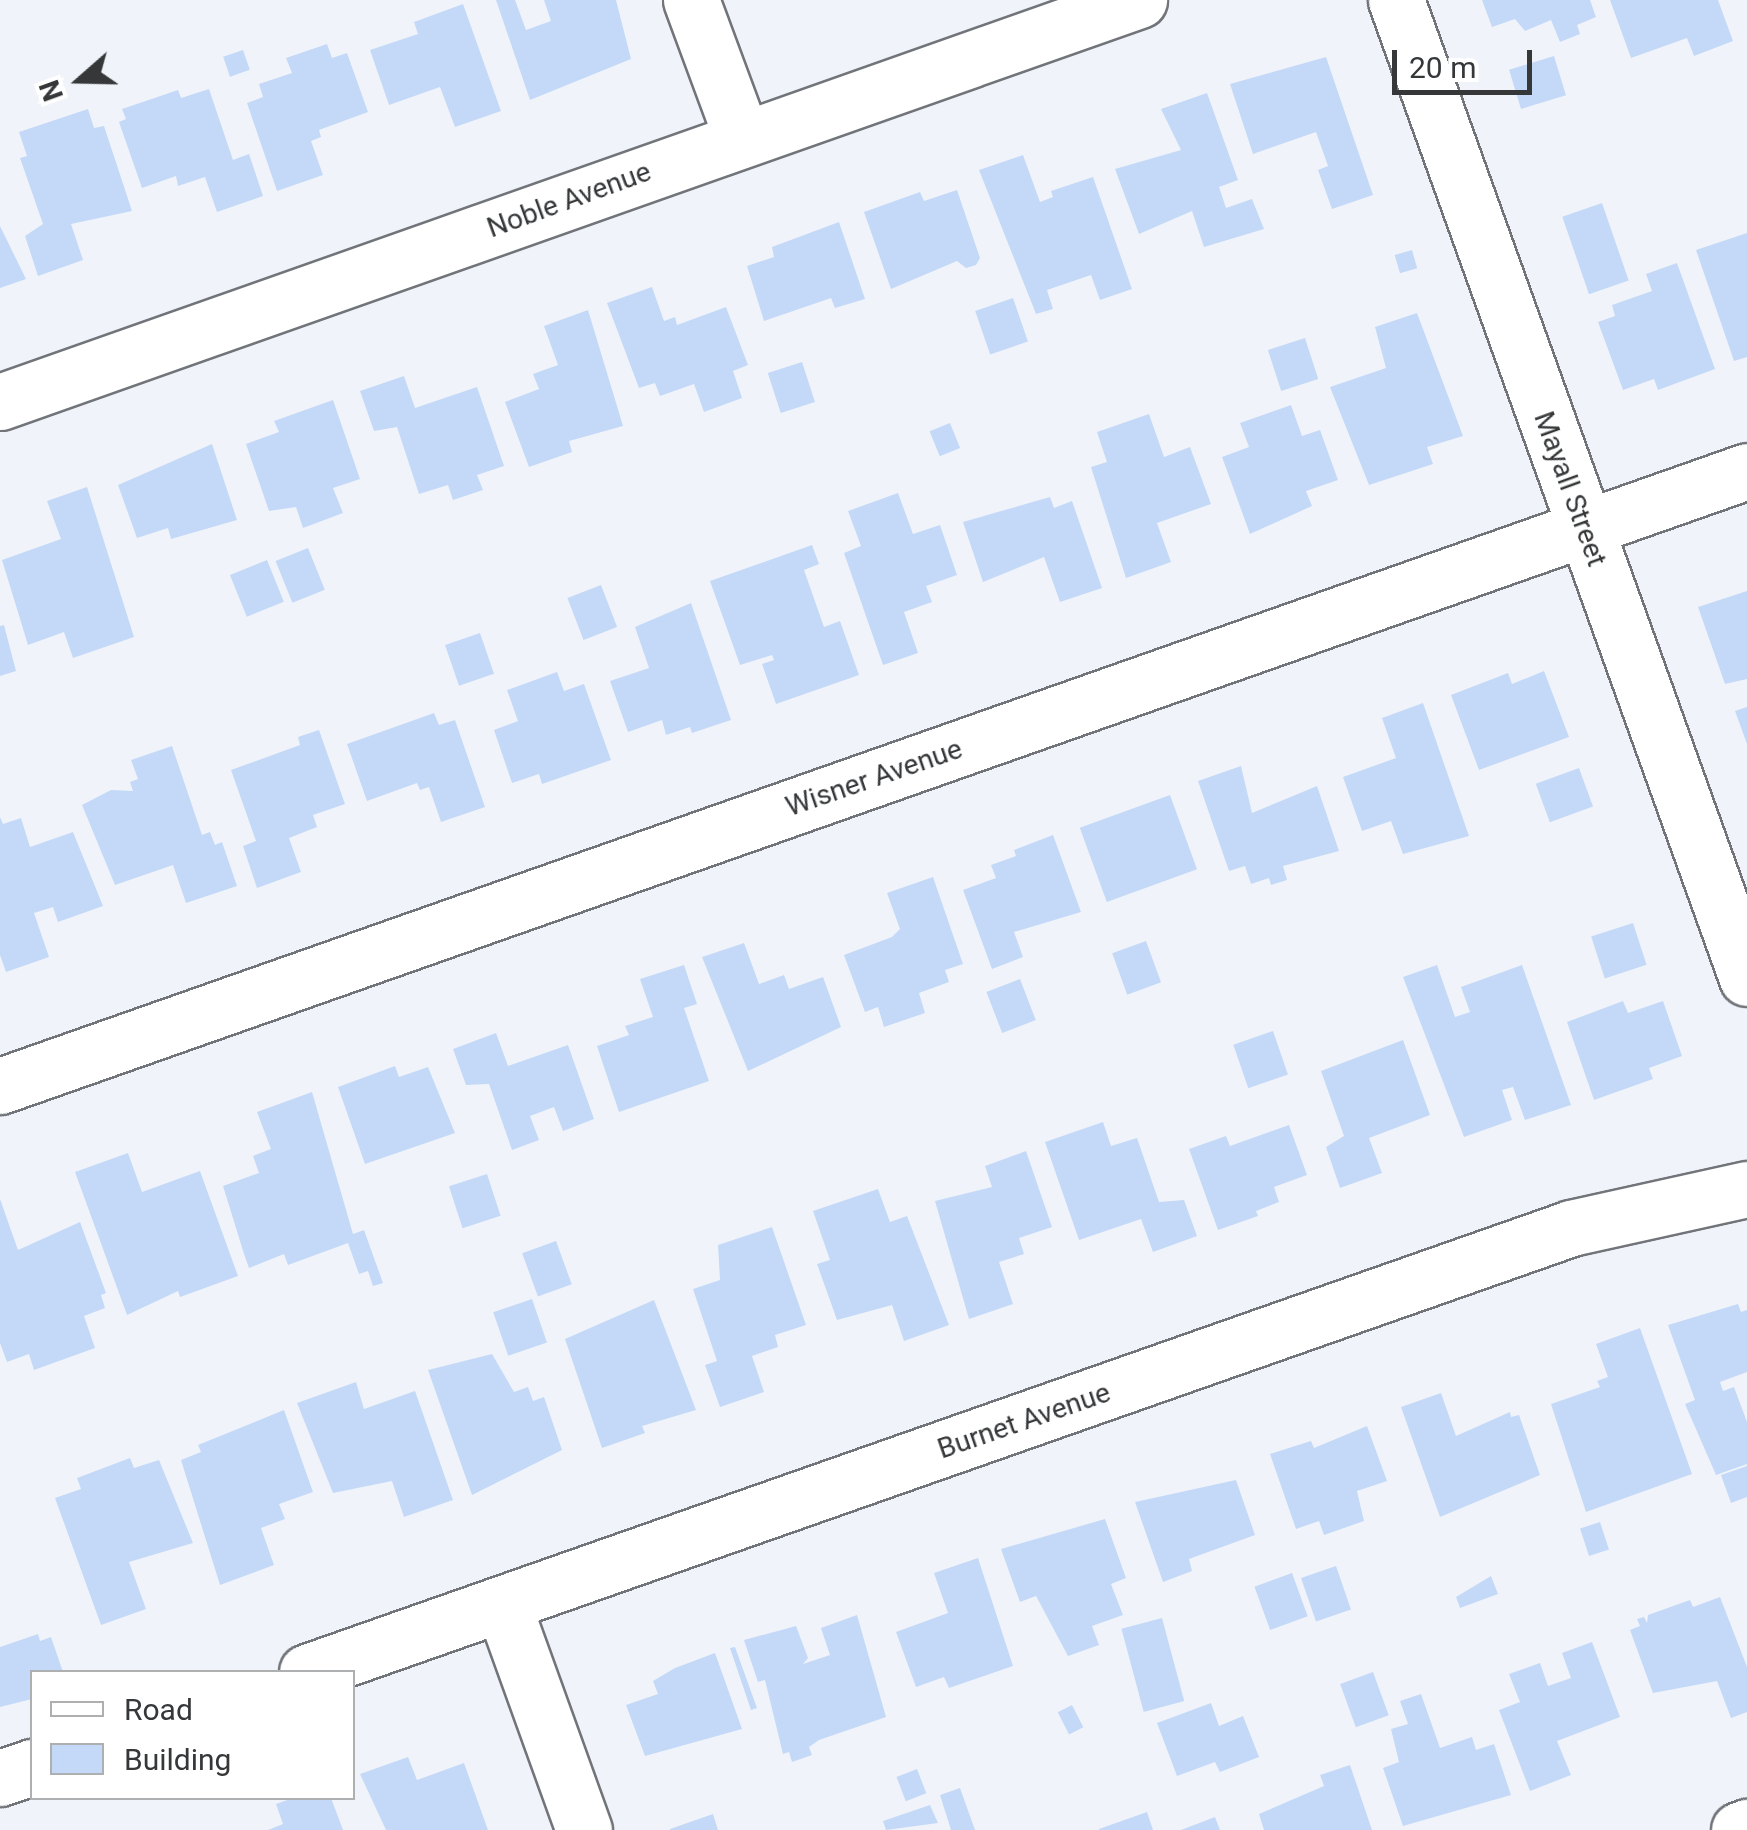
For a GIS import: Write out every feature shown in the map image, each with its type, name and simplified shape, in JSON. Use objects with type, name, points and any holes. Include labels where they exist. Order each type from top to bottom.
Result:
[{"type":"street","points":[[692,0],[742,138]]},
{"type":"street","name":"Noble Avenue","points":[[0,402],[1139,0]]},
{"type":"street","name":"Mayall Street","points":[[1396,0],[1747,978]]},
{"type":"street","name":"Wisner Avenue","points":[[0,1086],[1747,471]]},
{"type":"street","name":"Burnet Avenue","points":[[312,1670],[1571,1228],[1747,1189]]},
{"type":"street","points":[[503,1605],[584,1830]]},
{"type":"street","points":[[0,1778],[30,1768]]},
{"type":"street","points":[[1738,1830],[1747,1827]]},
{"type":"building","points":[[496,0],[515,0],[526,30],[551,21],[544,0],[616,0],[631,59],[530,100]]},
{"type":"building","points":[[1482,0],[1590,0],[1596,17],[1577,25],[1580,34],[1560,42],[1551,20],[1525,31],[1515,19],[1492,27]]},
{"type":"building","points":[[1610,0],[1718,0],[1733,41],[1694,56],[1687,38],[1631,58]]},
{"type":"building","points":[[463,4],[501,111],[455,127],[440,87],[389,105],[370,50],[418,34],[414,22]]},
{"type":"building","points":[[327,44],[332,58],[347,53],[368,112],[319,130],[321,137],[311,141],[323,175],[277,191],[247,103],[263,97],[259,84],[292,73],[286,58]]},
{"type":"building","points":[[243,50],[250,70],[230,77],[223,57]]},
{"type":"building","points":[[1554,56],[1566,95],[1521,109],[1509,70]]},
{"type":"building","points":[[1326,57],[1373,195],[1332,209],[1318,170],[1328,166],[1316,132],[1253,154],[1230,84]]},
{"type":"building","points":[[209,89],[233,160],[249,154],[263,196],[217,212],[205,177],[178,186],[176,176],[142,188],[119,122],[126,119],[122,109],[178,90],[181,98]]},
{"type":"building","points":[[1207,93],[1238,180],[1219,187],[1226,208],[1252,199],[1264,229],[1204,247],[1192,211],[1139,234],[1115,169],[1181,150],[1161,109]]},
{"type":"building","points":[[88,109],[94,128],[104,126],[132,211],[71,224],[83,260],[38,276],[25,236],[43,224],[20,158],[27,156],[19,132]]},
{"type":"building","points":[[1023,155],[1040,202],[1053,197],[1051,191],[1093,177],[1132,289],[1100,300],[1091,275],[1047,290],[1053,309],[1036,314],[979,170]]},
{"type":"building","points":[[957,190],[980,258],[976,265],[966,268],[957,261],[891,289],[864,212],[920,192],[924,201]]},
{"type":"building","points":[[1602,203],[1629,281],[1589,294],[1562,217]]},
{"type":"building","points":[[839,222],[865,299],[835,308],[831,298],[764,321],[747,266],[774,257],[772,247]]},
{"type":"building","points":[[0,226],[26,279],[0,288]]},
{"type":"building","points":[[1747,233],[1747,357],[1734,361],[1696,250]]},
{"type":"building","points":[[1412,250],[1417,268],[1400,273],[1395,255]]},
{"type":"building","points":[[1677,263],[1715,369],[1658,390],[1654,379],[1623,390],[1598,322],[1615,316],[1612,305],[1652,291],[1646,274]]},
{"type":"building","points":[[652,287],[664,321],[675,317],[677,325],[726,307],[748,365],[733,371],[742,398],[704,412],[694,384],[660,396],[655,383],[639,388],[607,303]]},
{"type":"building","points":[[1013,298],[1028,341],[990,355],[975,311]]},
{"type":"building","points":[[588,310],[623,426],[569,441],[572,452],[529,467],[505,402],[539,389],[533,374],[558,365],[544,326]]},
{"type":"building","points":[[1417,313],[1463,436],[1427,447],[1433,464],[1369,485],[1330,387],[1386,368],[1375,327]]},
{"type":"building","points":[[1305,338],[1318,379],[1281,391],[1268,350]]},
{"type":"building","points":[[802,362],[815,402],[781,413],[768,373]]},
{"type":"building","points":[[404,376],[415,408],[477,387],[504,466],[477,475],[483,490],[453,500],[448,485],[419,494],[397,427],[374,431],[360,391]]},
{"type":"building","points":[[333,400],[360,479],[333,488],[343,513],[303,528],[296,507],[269,511],[246,444],[279,432],[274,421]]},
{"type":"building","points":[[1291,405],[1302,436],[1320,430],[1338,480],[1306,491],[1312,506],[1250,534],[1222,457],[1249,447],[1240,423]]},
{"type":"building","points":[[1149,414],[1164,457],[1190,447],[1211,504],[1157,523],[1171,562],[1126,578],[1091,467],[1107,462],[1097,432]]},
{"type":"building","points":[[950,423],[960,448],[940,456],[930,431]]},
{"type":"building","points":[[212,444],[237,520],[171,539],[168,528],[137,538],[118,485]]},
{"type":"building","points":[[87,487],[134,637],[73,658],[64,632],[28,645],[2,560],[61,539],[47,501]]},
{"type":"building","points":[[898,493],[913,534],[940,525],[957,575],[926,586],[932,602],[904,612],[918,653],[883,665],[844,553],[861,546],[848,511]]},
{"type":"building","points":[[1050,497],[1054,508],[1072,501],[1102,588],[1060,602],[1044,557],[983,582],[963,522]]},
{"type":"building","points":[[812,545],[819,564],[804,570],[824,627],[840,621],[859,675],[776,704],[762,664],[774,660],[772,655],[740,665],[710,581]]},
{"type":"building","points":[[308,548],[325,590],[292,603],[276,561]]},
{"type":"building","points":[[267,560],[284,602],[247,617],[230,575]]},
{"type":"building","points":[[601,585],[617,627],[584,640],[567,598]]},
{"type":"building","points":[[1747,591],[1747,679],[1725,684],[1698,607]]},
{"type":"building","points":[[691,603],[731,720],[692,733],[690,727],[666,735],[662,720],[628,732],[610,681],[649,668],[635,627]]},
{"type":"building","points":[[4,625],[16,671],[0,676],[0,626]]},
{"type":"building","points":[[480,633],[494,674],[459,686],[445,645]]},
{"type":"building","points":[[1544,671],[1569,737],[1479,770],[1451,695],[1508,673],[1512,684]]},
{"type":"building","points":[[557,672],[564,691],[584,684],[611,760],[542,784],[539,774],[512,783],[494,730],[518,721],[507,690]]},
{"type":"building","points":[[1423,703],[1469,836],[1403,854],[1391,821],[1362,831],[1343,777],[1396,758],[1382,718]]},
{"type":"building","points":[[1747,707],[1747,744],[1735,711]]},
{"type":"building","points":[[434,713],[439,725],[455,720],[485,807],[441,822],[429,787],[420,790],[417,783],[367,801],[347,744]]},
{"type":"building","points":[[319,730],[345,804],[313,815],[317,827],[289,838],[301,872],[257,888],[243,846],[256,841],[231,770],[300,745],[298,737]]},
{"type":"building","points":[[172,746],[202,835],[210,832],[215,845],[222,842],[237,886],[186,903],[173,865],[115,885],[82,805],[111,790],[133,791],[130,782],[138,779],[131,760]]},
{"type":"building","points":[[1241,766],[1252,813],[1317,786],[1339,851],[1283,866],[1287,880],[1271,885],[1269,878],[1251,884],[1245,866],[1229,871],[1198,781]]},
{"type":"building","points":[[1579,768],[1593,807],[1550,822],[1536,784]]},
{"type":"building","points":[[1170,795],[1197,869],[1107,902],[1080,828]]},
{"type":"building","points":[[0,817],[3,824],[21,818],[30,847],[73,832],[103,906],[58,922],[53,907],[34,913],[49,957],[6,972],[0,955]]},
{"type":"building","points":[[1053,835],[1081,912],[1014,932],[1023,957],[992,969],[963,890],[996,878],[991,865],[1016,856],[1014,850]]},
{"type":"building","points":[[933,877],[963,964],[945,970],[949,982],[919,993],[925,1013],[884,1027],[878,1007],[865,1012],[844,955],[892,937],[900,929],[887,893]]},
{"type":"building","points":[[1633,923],[1647,965],[1605,978],[1591,937]]},
{"type":"building","points":[[1146,941],[1161,982],[1127,995],[1112,953]]},
{"type":"building","points":[[744,943],[759,984],[784,975],[789,989],[823,977],[841,1027],[748,1071],[702,957]]},
{"type":"building","points":[[684,965],[697,1004],[684,1008],[709,1081],[619,1112],[597,1046],[629,1035],[625,1026],[653,1017],[640,979]]},
{"type":"building","points":[[1437,965],[1455,1017],[1470,1012],[1461,987],[1522,965],[1571,1105],[1525,1120],[1513,1087],[1502,1090],[1512,1120],[1464,1137],[1403,977]]},
{"type":"building","points":[[1020,979],[1036,1020],[1002,1033],[986,992]]},
{"type":"building","points":[[1623,1001],[1628,1013],[1663,1001],[1682,1056],[1649,1068],[1653,1079],[1594,1100],[1567,1022]]},
{"type":"building","points":[[1273,1031],[1288,1074],[1248,1088],[1233,1045]]},
{"type":"building","points":[[496,1033],[508,1066],[568,1045],[594,1119],[563,1131],[554,1107],[530,1116],[539,1140],[512,1150],[489,1084],[466,1085],[453,1049]]},
{"type":"building","points":[[1403,1040],[1430,1115],[1369,1138],[1382,1173],[1340,1188],[1326,1147],[1344,1136],[1321,1071]]},
{"type":"building","points":[[395,1066],[399,1077],[428,1067],[455,1133],[365,1164],[338,1087]]},
{"type":"building","points":[[312,1092],[353,1234],[364,1230],[383,1283],[373,1286],[368,1271],[359,1274],[348,1243],[288,1265],[284,1254],[249,1268],[223,1186],[259,1173],[253,1156],[271,1149],[257,1112]]},
{"type":"building","points":[[1103,1122],[1111,1146],[1137,1138],[1159,1202],[1184,1200],[1197,1236],[1153,1252],[1141,1219],[1079,1240],[1045,1142]]},
{"type":"building","points":[[1289,1125],[1307,1175],[1274,1187],[1279,1202],[1256,1211],[1258,1216],[1218,1230],[1189,1149],[1226,1136],[1230,1146]]},
{"type":"building","points":[[1026,1151],[1052,1227],[1019,1238],[1024,1254],[999,1262],[1013,1304],[969,1319],[935,1201],[992,1187],[985,1166]]},
{"type":"building","points":[[128,1153],[142,1192],[200,1171],[238,1276],[180,1297],[178,1291],[127,1315],[75,1172]]},
{"type":"building","points":[[487,1174],[501,1216],[463,1228],[449,1186]]},
{"type":"building","points":[[878,1189],[890,1222],[907,1216],[949,1325],[904,1341],[892,1305],[837,1320],[817,1264],[830,1260],[813,1211]]},
{"type":"building","points":[[0,1199],[18,1250],[80,1222],[106,1293],[101,1295],[105,1308],[84,1316],[95,1348],[34,1370],[29,1354],[7,1362],[0,1343]]},
{"type":"building","points":[[772,1227],[806,1325],[775,1335],[778,1347],[752,1356],[764,1392],[720,1407],[705,1365],[717,1361],[693,1289],[720,1280],[718,1245]]},
{"type":"building","points":[[556,1241],[572,1284],[538,1297],[522,1253]]},
{"type":"building","points":[[532,1299],[547,1342],[508,1356],[493,1312]]},
{"type":"building","points":[[654,1300],[696,1410],[642,1426],[645,1433],[602,1448],[565,1339]]},
{"type":"building","points":[[1738,1304],[1741,1312],[1747,1310],[1747,1372],[1720,1382],[1723,1391],[1734,1387],[1747,1422],[1747,1464],[1716,1475],[1685,1404],[1695,1400],[1668,1325]]},
{"type":"building","points":[[1640,1328],[1692,1474],[1586,1512],[1551,1404],[1600,1387],[1597,1381],[1608,1377],[1596,1344]]},
{"type":"building","points":[[492,1354],[514,1392],[528,1387],[533,1401],[544,1397],[562,1450],[472,1495],[428,1370]]},
{"type":"building","points":[[356,1382],[364,1409],[415,1391],[453,1500],[404,1517],[392,1481],[333,1493],[297,1403]]},
{"type":"building","points":[[1441,1393],[1456,1436],[1510,1412],[1511,1417],[1519,1415],[1540,1475],[1440,1517],[1401,1407]]},
{"type":"building","points":[[284,1410],[313,1492],[279,1504],[285,1519],[261,1528],[274,1565],[220,1585],[181,1460],[201,1452],[198,1445]]},
{"type":"building","points":[[1367,1426],[1387,1481],[1357,1491],[1364,1521],[1324,1535],[1319,1521],[1296,1529],[1270,1454],[1311,1441],[1314,1448]]},
{"type":"building","points":[[130,1458],[134,1468],[159,1460],[193,1543],[129,1562],[146,1609],[101,1625],[55,1498],[81,1489],[77,1478]]},
{"type":"building","points":[[1747,1466],[1747,1497],[1731,1503],[1721,1475]]},
{"type":"building","points":[[1236,1480],[1255,1535],[1189,1559],[1192,1571],[1163,1582],[1135,1502]]},
{"type":"building","points":[[1105,1519],[1126,1578],[1111,1584],[1123,1615],[1092,1626],[1099,1645],[1068,1656],[1036,1596],[1020,1602],[1001,1549]]},
{"type":"building","points":[[1600,1522],[1609,1550],[1589,1556],[1580,1528]]},
{"type":"building","points":[[978,1558],[1013,1666],[949,1688],[944,1677],[916,1687],[896,1632],[948,1613],[934,1573]]},
{"type":"building","points":[[1336,1566],[1351,1609],[1316,1622],[1301,1578]]},
{"type":"building","points":[[1292,1573],[1308,1616],[1270,1630],[1254,1587]]},
{"type":"building","points":[[1491,1576],[1498,1594],[1460,1608],[1456,1597]]},
{"type":"building","points":[[1720,1597],[1747,1667],[1747,1712],[1731,1718],[1717,1681],[1653,1693],[1630,1630],[1640,1626],[1637,1619],[1644,1617],[1647,1623],[1648,1615],[1690,1600],[1693,1607]]},
{"type":"building","points":[[857,1615],[886,1717],[819,1740],[809,1747],[812,1755],[792,1762],[789,1752],[783,1754],[765,1680],[758,1682],[744,1640],[796,1626],[808,1658],[803,1664],[830,1655],[821,1628]]},
{"type":"building","points":[[1162,1618],[1184,1701],[1144,1712],[1121,1629]]},
{"type":"building","points":[[38,1634],[40,1641],[51,1637],[62,1670],[30,1670],[30,1700],[0,1707],[0,1647]]},
{"type":"building","points":[[1592,1642],[1620,1717],[1557,1741],[1571,1775],[1530,1791],[1499,1710],[1520,1702],[1509,1674],[1540,1663],[1548,1686],[1571,1678],[1562,1653]]},
{"type":"building","points":[[735,1647],[757,1708],[751,1710],[730,1648]]},
{"type":"building","points":[[715,1653],[742,1729],[645,1756],[626,1705],[658,1694],[653,1681],[675,1668]]},
{"type":"building","points":[[1373,1672],[1389,1715],[1356,1727],[1340,1684]]},
{"type":"building","points":[[1421,1694],[1440,1748],[1472,1737],[1476,1750],[1494,1744],[1511,1795],[1403,1826],[1383,1768],[1399,1762],[1391,1729],[1408,1724],[1400,1701]]},
{"type":"building","points":[[1211,1703],[1219,1726],[1243,1716],[1259,1757],[1220,1772],[1215,1762],[1177,1776],[1157,1723]]},
{"type":"building","points":[[1072,1705],[1083,1727],[1069,1735],[1058,1712]]},
{"type":"building","points":[[408,1757],[417,1780],[464,1763],[488,1830],[386,1830],[360,1774]]},
{"type":"building","points":[[1350,1765],[1372,1830],[1264,1830],[1259,1814],[1324,1786],[1320,1775]]},
{"type":"building","points":[[917,1769],[926,1793],[906,1801],[896,1777]]},
{"type":"building","points":[[960,1788],[975,1830],[951,1830],[940,1795]]},
{"type":"building","points":[[287,1800],[332,1800],[343,1830],[268,1830],[283,1824],[276,1804]]},
{"type":"building","points":[[930,1805],[938,1823],[886,1830],[883,1821]]},
{"type":"building","points":[[1147,1812],[1153,1830],[1099,1830],[1099,1829]]},
{"type":"building","points":[[713,1814],[718,1830],[670,1830],[670,1829]]},
{"type":"building","points":[[1215,1817],[1220,1830],[1181,1830]]}]
